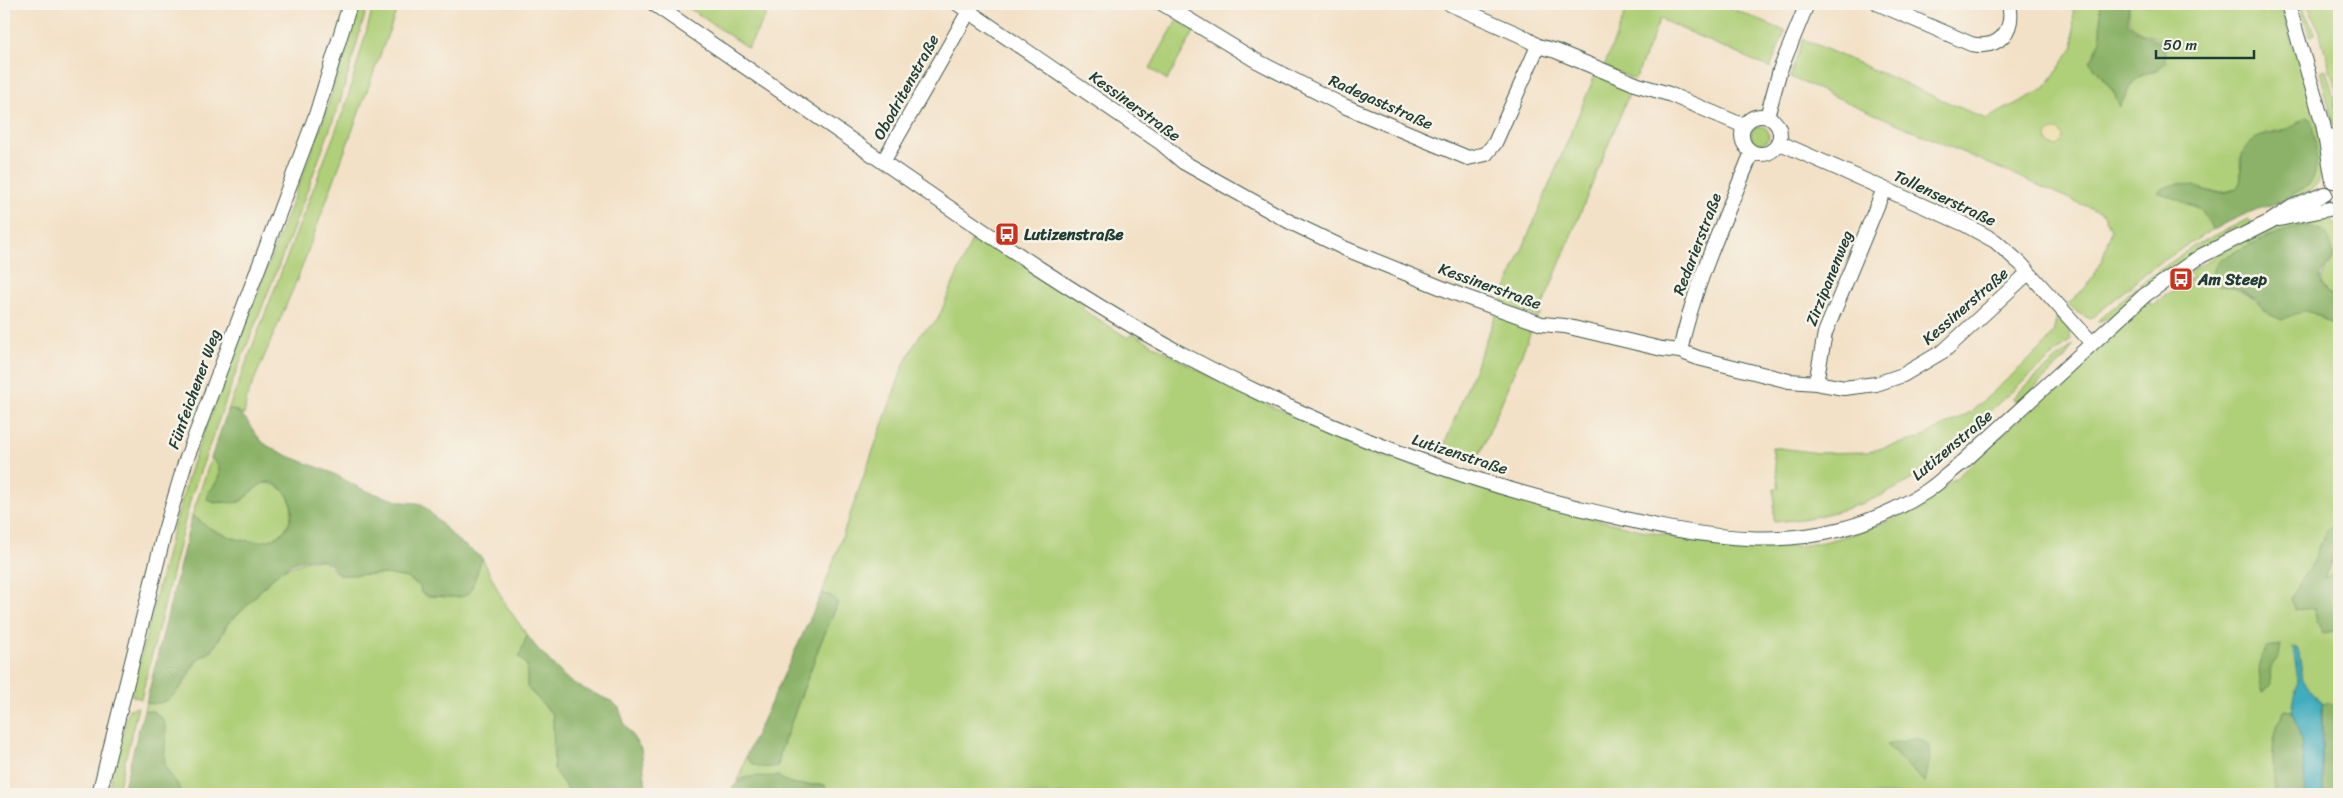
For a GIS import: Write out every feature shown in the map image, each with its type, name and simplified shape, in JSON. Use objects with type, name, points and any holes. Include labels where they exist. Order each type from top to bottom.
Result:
[{"type":"street","name":"Fünfeichener Weg","points":[[99,794],[164,534],[185,463],[316,115],[350,4]]},
{"type":"street","name":"Lutizenstraße","points":[[654,4],[1000,243],[1088,299],[1181,353],[1276,402],[1380,446],[1494,484],[1628,520],[1708,536],[1741,539],[1807,537],[1870,521],[1899,507],[1929,489],[1962,463],[2145,295],[2183,268],[2225,243],[2271,221],[2292,207],[2325,194]]},
{"type":"street","name":"Radegaststraße","points":[[1163,4],[1255,60],[1344,106],[1468,158],[1486,154],[1495,143],[1538,46]]},
{"type":"street","points":[[1450,4],[1522,36],[1538,46],[1556,51],[1638,85],[1669,94],[1744,126]]},
{"type":"street","points":[[1767,117],[1780,70],[1807,4]]},
{"type":"street","points":[[1879,4],[1971,44],[1985,46],[1996,42],[2006,32],[2011,18],[2009,4]]},
{"type":"street","points":[[2288,4],[2323,124],[2336,179],[2325,194],[2334,212]]},
{"type":"street","name":"Obodritenstraße","points":[[883,162],[967,6]]},
{"type":"street","name":"Kessinerstraße","points":[[967,6],[1161,143],[1183,162],[1290,222],[1406,274],[1528,320],[1565,326],[1662,350],[1680,351],[1698,358],[1789,381],[1816,382],[1844,388],[1860,387],[1903,375],[1934,358],[1958,339],[2028,273]]},
{"type":"street","points":[[1756,116],[1767,117],[1772,120],[1779,130],[1778,142],[1770,152],[1764,154],[1752,152],[1742,138],[1744,126],[1756,116]]},
{"type":"street","points":[[2323,124],[2339,158]]},
{"type":"street","name":"Tollenserstraße","points":[[1778,142],[1987,236],[2004,248],[2092,343]]},
{"type":"street","name":"Redarierstraße","points":[[1680,351],[1691,304],[1701,276],[1752,152]]},
{"type":"street","name":"Zirzipanenweg","points":[[1816,382],[1825,333],[1884,189]]},
{"type":"street","name":"Lutizenstraße","points":[[2271,221],[2334,212]]},
{"type":"green space","points":[[358,4],[368,4],[340,102],[288,242],[235,375],[191,497],[141,699],[131,695],[171,537],[192,464],[324,118]]},
{"type":"green space","points":[[374,4],[399,4],[299,275],[247,397],[244,415],[236,410],[228,410],[346,104]]},
{"type":"green space","points":[[683,4],[772,4],[748,48]]},
{"type":"green space","points":[[1623,4],[1721,4],[1785,31],[1770,68],[1660,19],[1635,80],[1604,66],[1628,6]]},
{"type":"green space","points":[[2073,4],[2099,4],[2101,20],[2100,41],[2090,62],[2113,91],[2120,106],[2127,92],[2139,78],[2144,74],[2159,70],[2159,39],[2139,31],[2132,25],[2129,4],[2280,4],[2319,129],[2325,160],[2320,162],[2320,176],[2315,186],[2311,190],[2292,198],[2292,194],[2308,186],[2300,120],[2291,128],[2266,133],[2240,158],[2241,180],[2238,187],[2224,192],[2217,192],[2180,183],[2159,192],[2201,209],[2213,229],[2153,267],[2091,319],[2078,313],[2068,304],[2086,287],[2102,262],[2111,229],[2104,214],[1790,77],[1803,39],[1986,119],[2044,89],[2074,46]]},
{"type":"green space","points":[[2099,4],[2129,4],[2128,21],[2130,25],[2165,46],[2165,63],[2157,69],[2139,76],[2129,88],[2120,107],[2113,91],[2090,62],[2100,41],[2101,20]]},
{"type":"green space","points":[[2295,4],[2301,4],[2315,34],[2310,36],[2302,14]]},
{"type":"green space","points":[[2307,4],[2339,4],[2339,100],[2319,31]]},
{"type":"green space","points":[[1177,20],[1195,30],[1167,80],[1150,68]]},
{"type":"green space","points":[[2326,69],[2334,98],[2336,126],[2334,127],[2320,71]]},
{"type":"green space","points":[[1596,73],[1631,89],[1538,317],[1499,305]]},
{"type":"green space","points":[[2307,117],[2311,119],[2317,161],[2316,170],[2309,184],[2293,194],[2292,198],[2250,212],[2213,229],[2201,209],[2158,192],[2178,184],[2187,184],[2212,192],[2231,191],[2236,188],[2241,179],[2242,155],[2248,144],[2259,137],[2285,130]]},
{"type":"green space","points":[[1760,126],[1766,129],[1769,135],[1766,141],[1760,144],[1754,141],[1751,135],[1754,129]]},
{"type":"green space","points":[[2323,216],[2339,226],[2339,300],[2323,287],[2322,282],[2325,272],[2333,260],[2302,225],[2265,237],[2236,252],[2218,285],[2246,294],[2268,314],[2309,311],[2339,328],[2339,522],[2326,531],[2313,563],[2298,584],[2314,608],[2317,622],[2334,631],[2339,621],[2339,710],[2330,703],[2322,704],[2303,680],[2298,648],[2294,648],[2298,681],[2292,711],[2286,710],[2275,791],[2279,794],[827,794],[825,785],[804,785],[745,777],[738,781],[746,756],[750,762],[778,766],[781,750],[819,647],[838,603],[831,596],[822,593],[904,364],[921,333],[937,321],[975,233],[1085,304],[1082,309],[1128,338],[1132,333],[1230,388],[1325,430],[1330,435],[1355,448],[1598,520],[1667,536],[1746,547],[1786,547],[1821,542],[1855,533],[1905,513],[1933,496],[1969,466],[2149,301],[2152,305],[2192,277],[2189,272],[2225,250],[2284,223]]},
{"type":"green space","points":[[2248,219],[2253,223],[2198,251],[2143,289],[2139,285],[2194,246]]},
{"type":"green space","points":[[2302,225],[2324,231],[2331,246],[2333,253],[2332,261],[2322,273],[2321,282],[2328,293],[2339,300],[2339,328],[2317,315],[2306,312],[2292,315],[2282,320],[2268,314],[2257,300],[2239,289],[2218,285],[2211,280],[2216,265],[2231,254],[2256,242]]},
{"type":"green space","points":[[2136,287],[2140,291],[2112,317],[2097,322]]},
{"type":"green space","points":[[1496,315],[1533,327],[1477,461],[1443,448]]},
{"type":"green space","points":[[2057,317],[2069,330],[2071,340],[1931,466],[1911,480],[1890,491],[1846,509],[1822,515],[1774,522],[1774,488],[1779,488],[1772,447],[1818,453],[1867,452],[1917,439],[1971,412],[2042,348],[2053,333]]},
{"type":"green space","points":[[2073,345],[2063,361],[2017,404],[2012,398]]},
{"type":"green space","points":[[228,410],[241,414],[257,436],[268,446],[276,450],[332,473],[365,490],[399,501],[422,504],[457,540],[482,558],[470,590],[461,597],[427,596],[421,593],[420,586],[407,578],[387,574],[339,575],[325,561],[310,559],[299,561],[278,573],[230,621],[214,646],[197,660],[178,690],[172,696],[165,701],[146,703],[192,516],[208,527],[231,537],[257,542],[269,540],[279,535],[287,527],[292,514],[291,503],[283,489],[274,483],[268,482],[262,484],[236,503],[212,502],[208,500],[207,494],[219,476],[216,462],[211,458]]},
{"type":"green space","points":[[211,458],[216,462],[219,471],[217,481],[207,494],[213,503],[240,502],[262,483],[276,486],[285,492],[290,502],[291,513],[288,524],[281,533],[270,540],[244,541],[213,530],[192,516]]},
{"type":"green space","points":[[2339,522],[2339,542],[2324,578],[2339,572],[2339,621],[2334,631],[2323,633],[2317,622],[2314,608],[2296,610],[2291,599],[2298,584],[2313,563],[2326,531]]},
{"type":"green space","points":[[2339,542],[2339,572],[2324,579]]},
{"type":"green space","points":[[482,558],[504,602],[527,635],[520,657],[527,666],[527,687],[553,715],[554,770],[571,794],[182,794],[166,767],[164,722],[154,711],[144,710],[146,703],[153,704],[181,688],[198,659],[211,652],[228,623],[240,613],[278,572],[308,560],[322,560],[339,575],[387,574],[407,578],[420,586],[470,593]]},
{"type":"green space","points":[[822,593],[831,596],[838,603],[819,647],[781,750],[777,766],[764,767],[756,765],[746,756]]},
{"type":"green space","points":[[527,635],[566,678],[578,686],[613,702],[619,708],[625,725],[641,749],[647,794],[571,794],[554,770],[553,715],[527,687],[527,666],[519,657]]},
{"type":"green space","points":[[2281,645],[2279,656],[2270,668],[2271,684],[2263,693],[2259,669],[2261,658],[2266,647]]},
{"type":"green space","points":[[2330,703],[2339,710],[2339,794],[2327,794],[2323,790],[2322,704]]},
{"type":"green space","points":[[138,707],[117,794],[107,794],[129,709]]},
{"type":"green space","points":[[144,710],[161,717],[164,723],[166,730],[166,768],[179,786],[182,794],[122,794]]},
{"type":"green space","points":[[2285,710],[2292,711],[2301,739],[2306,794],[2279,794],[2275,791],[2273,771],[2274,739]]},
{"type":"green space","points":[[1917,738],[1928,744],[1931,753],[1925,783],[1886,745]]},
{"type":"green space","points":[[778,776],[794,784],[825,785],[827,794],[727,794],[739,782],[749,777]]},
{"type":"sand","points":[[2055,130],[2061,132],[2063,138],[2061,144],[2055,146],[2049,144],[2047,138],[2049,132]]},
{"type":"water","points":[[2293,648],[2298,648],[2303,680],[2322,704],[2323,794],[2306,794],[2301,739],[2292,711],[2298,680]]},
{"type":"place","name":"Lutizenstraße","points":[[1007,234]]},
{"type":"place","name":"Am Steep","points":[[2181,279]]}]
